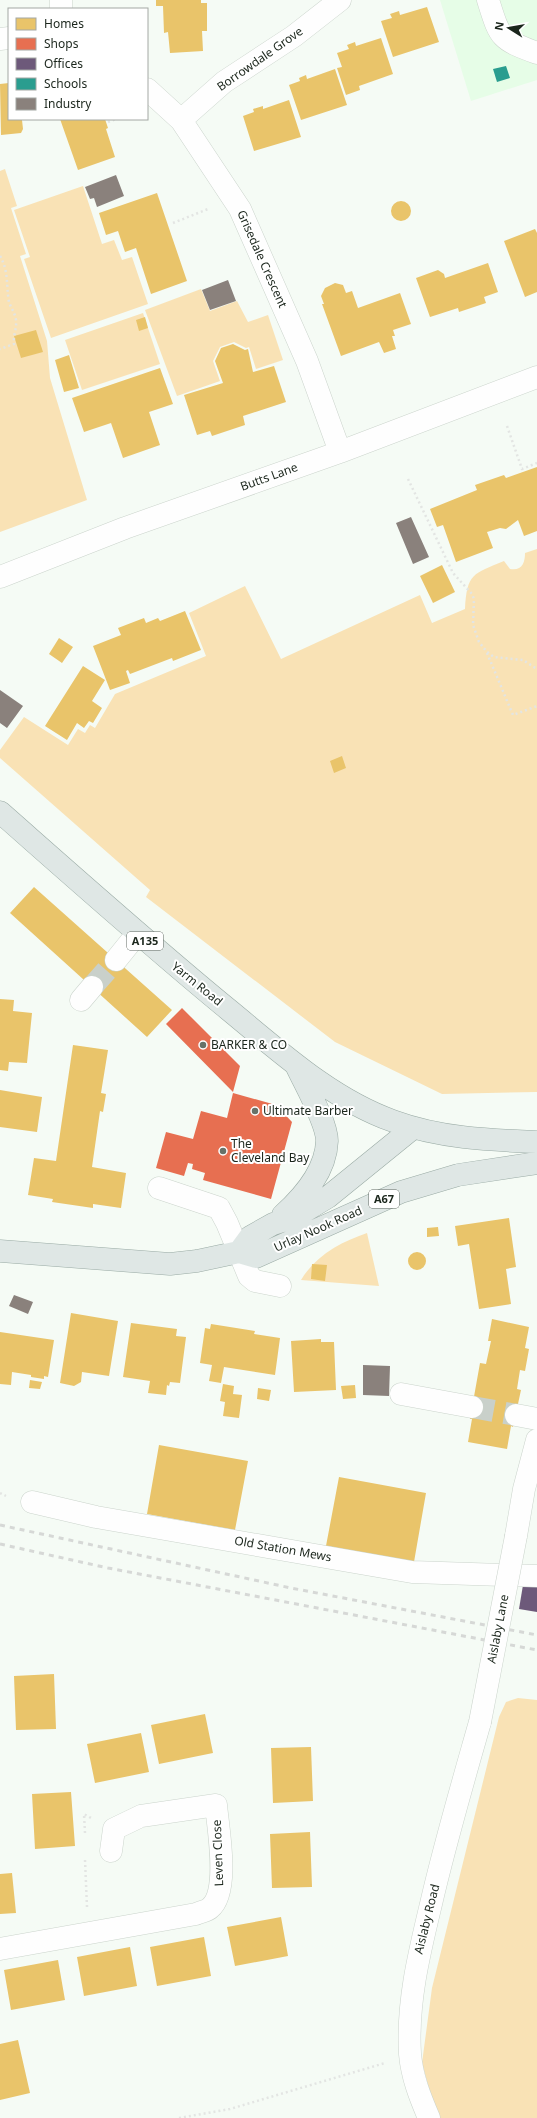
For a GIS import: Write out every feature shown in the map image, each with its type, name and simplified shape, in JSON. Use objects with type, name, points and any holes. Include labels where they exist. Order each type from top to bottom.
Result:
[{"type":"main road","name":"Yarm Road","points":[[0,812],[137,934],[296,1064],[361,1107],[413,1128],[442,1135],[537,1142]]},
{"type":"main road","name":"Urlay Nook Road","points":[[273,1224],[308,1190],[319,1169],[327,1140],[322,1122],[296,1064]]},
{"type":"main road","name":"Urlay Nook Road","points":[[239,1252],[250,1237],[273,1224],[295,1216],[328,1197],[413,1128]]},
{"type":"main road","name":"Urlay Nook Road","points":[[0,1251],[170,1264],[197,1261],[239,1252],[256,1257],[380,1201],[438,1180],[537,1163]]},
{"type":"street","name":"Borrowdale Grove","points":[[181,120],[224,82],[294,36],[340,0]]},
{"type":"street","points":[[488,0],[498,32],[505,39],[537,53]]},
{"type":"street","name":"Grisedale Crescent","points":[[148,90],[181,120],[240,209],[307,362],[340,452]]},
{"type":"street","name":"Butts Lane","points":[[0,577],[125,528],[340,452],[537,377]]},
{"type":"street","points":[[116,960],[137,934]]},
{"type":"street","points":[[159,1188],[219,1208],[227,1222],[249,1276],[255,1281],[280,1286]]},
{"type":"street","points":[[401,1394],[472,1407]]},
{"type":"street","points":[[516,1415],[537,1419]]},
{"type":"street","name":"Aislaby Lane","points":[[480,1722],[524,1489],[537,1440]]},
{"type":"street","name":"Old Station Mews","points":[[32,1502],[96,1517],[389,1567],[431,1573],[537,1576]]},
{"type":"street","name":"Aislaby Road","points":[[429,2118],[417,2090],[410,2055],[410,2007],[416,1966],[439,1868],[480,1722]]},
{"type":"street","name":"Leven Close","points":[[0,1948],[196,1914],[210,1908],[219,1896],[220,1868],[216,1805],[141,1816],[114,1829],[111,1851]]},
{"type":"path","points":[[108,122],[113,120]]},
{"type":"path","points":[[173,223],[209,208]]},
{"type":"path","points":[[0,256],[7,278],[9,302],[16,320],[16,327],[13,337],[14,344],[0,349]]},
{"type":"path","points":[[507,426],[522,469],[537,463]]},
{"type":"path","points":[[408,479],[453,573],[472,594],[474,599],[473,625],[479,642],[487,652],[513,715],[537,706]]},
{"type":"path","points":[[487,652],[494,656],[523,660],[537,669]]},
{"type":"path","points":[[179,2118],[230,2109],[410,2055]]},
{"type":"shaded area","points":[[440,0],[537,0],[537,80],[471,101]]},
{"type":"shaded area","points":[[5,169],[17,206],[11,208],[26,254],[20,256],[47,341],[50,378],[87,500],[0,532],[0,171]]},
{"type":"shaded area","points":[[83,186],[102,244],[114,240],[122,260],[132,257],[148,304],[51,338],[24,259],[30,257],[14,210]]},
{"type":"shaded area","points":[[201,289],[210,311],[237,301],[248,322],[268,315],[283,360],[256,369],[249,347],[246,348],[234,342],[220,347],[213,361],[220,381],[177,396],[145,310]]},
{"type":"shaded area","points":[[143,313],[160,364],[82,390],[65,340]]},
{"type":"shaded area","points":[[537,549],[537,1092],[442,1094],[335,1042],[146,897],[150,890],[0,758],[0,750],[24,717],[68,745],[78,729],[85,733],[90,725],[95,728],[115,694],[206,656],[189,613],[245,586],[281,659],[420,595],[432,623],[465,609],[468,588],[470,581],[474,576],[485,569],[504,561],[510,569],[517,569],[522,566],[525,553]]},
{"type":"shaded area","points":[[367,1233],[379,1286],[301,1280],[314,1263],[330,1250]]},
{"type":"shaded area","points":[[518,1698],[537,1700],[537,2118],[437,2118],[422,2063],[432,1988],[499,1717],[506,1702]]},
{"type":"building: Homes","points":[[156,0],[201,0],[201,3],[207,3],[207,31],[202,31],[203,51],[170,53],[168,32],[164,33],[163,6],[156,6]]},
{"type":"building: Homes","points":[[427,7],[439,42],[393,57],[381,21],[392,18],[390,14],[399,11],[400,15]]},
{"type":"building: Homes","points":[[381,38],[393,74],[359,86],[360,90],[346,95],[337,68],[342,67],[337,53],[349,49],[347,45],[355,42],[356,46]]},
{"type":"building: Homes","points":[[335,69],[347,105],[301,120],[289,85],[300,81],[299,78],[306,75],[307,79]]},
{"type":"building: Homes","points":[[8,83],[8,120],[22,120],[23,129],[21,133],[1,135],[0,84]]},
{"type":"building: Homes","points":[[289,100],[301,137],[254,151],[243,116],[254,112],[253,109],[263,106],[263,109]]},
{"type":"building: Homes","points":[[60,120],[105,120],[108,128],[106,129],[115,157],[78,170]]},
{"type":"building: Homes","points":[[157,193],[187,281],[151,294],[136,248],[125,252],[118,231],[106,235],[99,213]]},
{"type":"building: Homes","points":[[401,201],[408,204],[411,211],[408,218],[401,221],[394,218],[391,211],[394,204]]},
{"type":"building: Homes","points":[[535,229],[537,233],[537,292],[525,297],[504,241]]},
{"type":"building: Homes","points":[[488,263],[498,292],[484,297],[486,303],[459,312],[458,308],[430,317],[416,278],[438,270],[444,274],[445,278]]},
{"type":"building: Homes","points":[[335,283],[343,285],[346,293],[352,291],[358,308],[400,293],[411,324],[393,330],[395,336],[392,336],[396,349],[384,353],[379,342],[341,356],[322,304],[324,304],[321,296],[325,288]]},
{"type":"building: Homes","points":[[145,317],[148,328],[139,331],[136,320]]},
{"type":"building: Homes","points":[[36,330],[43,352],[21,358],[14,336]]},
{"type":"building: Homes","points":[[233,344],[245,350],[248,349],[253,372],[274,366],[286,402],[243,416],[245,425],[212,436],[210,431],[197,435],[184,395],[223,383],[215,361],[221,348]]},
{"type":"building: Homes","points":[[69,355],[79,388],[64,392],[55,360]]},
{"type":"building: Homes","points":[[160,368],[173,404],[149,412],[160,445],[123,458],[111,423],[84,432],[72,398]]},
{"type":"building: Homes","points":[[537,467],[537,531],[524,536],[518,520],[506,529],[500,528],[487,532],[493,548],[456,562],[443,525],[437,527],[430,509],[477,490],[475,485],[504,475],[506,478]]},
{"type":"building: Homes","points":[[442,565],[455,592],[433,603],[420,576]]},
{"type":"building: Homes","points":[[185,611],[201,650],[173,661],[172,658],[130,674],[128,670],[126,671],[130,683],[110,690],[93,646],[121,635],[118,628],[144,618],[146,623],[158,618],[160,621]]},
{"type":"building: Homes","points":[[59,638],[73,647],[62,663],[49,654]]},
{"type":"building: Homes","points":[[83,666],[105,680],[92,701],[102,708],[93,723],[89,721],[84,728],[77,723],[67,740],[45,726]]},
{"type":"building: Homes","points":[[342,756],[346,768],[334,773],[330,761]]},
{"type":"building: Homes","points":[[34,887],[172,1010],[147,1037],[10,913]]},
{"type":"building: Homes","points":[[0,999],[14,1000],[13,1011],[32,1013],[27,1063],[9,1062],[8,1071],[0,1070]]},
{"type":"building: Homes","points":[[73,1045],[108,1050],[101,1093],[106,1094],[103,1112],[100,1111],[92,1167],[126,1173],[121,1208],[93,1204],[93,1208],[52,1202],[53,1199],[28,1195],[34,1158],[56,1161]]},
{"type":"building: Homes","points":[[0,1090],[42,1097],[37,1132],[0,1127]]},
{"type":"building: Homes","points":[[509,1218],[516,1267],[506,1269],[511,1304],[479,1309],[469,1244],[458,1246],[455,1226]]},
{"type":"building: Homes","points":[[438,1227],[439,1236],[427,1237],[427,1228]]},
{"type":"building: Homes","points":[[413,1252],[421,1252],[426,1257],[424,1268],[421,1270],[413,1270],[408,1265],[408,1257]]},
{"type":"building: Homes","points":[[312,1264],[327,1265],[325,1281],[311,1279]]},
{"type":"building: Homes","points":[[71,1313],[118,1321],[109,1376],[82,1372],[81,1382],[74,1386],[60,1383]]},
{"type":"building: Homes","points":[[492,1319],[529,1327],[525,1348],[529,1349],[525,1371],[520,1370],[517,1389],[521,1390],[513,1427],[511,1426],[507,1449],[468,1442],[472,1419],[470,1419],[480,1363],[486,1364],[491,1341],[488,1341]]},
{"type":"building: Homes","points":[[131,1323],[177,1329],[176,1336],[186,1337],[180,1383],[170,1382],[169,1386],[167,1385],[166,1395],[148,1393],[150,1381],[123,1377]]},
{"type":"building: Homes","points":[[211,1324],[255,1331],[254,1334],[280,1338],[275,1375],[224,1367],[221,1383],[209,1381],[212,1365],[200,1363],[205,1328],[210,1329]]},
{"type":"building: Homes","points":[[0,1332],[54,1340],[48,1377],[44,1376],[44,1379],[12,1372],[11,1385],[0,1384]]},
{"type":"building: Homes","points":[[321,1339],[321,1342],[334,1342],[336,1390],[294,1392],[291,1341]]},
{"type":"building: Homes","points":[[30,1380],[42,1382],[40,1389],[29,1388]]},
{"type":"building: Homes","points":[[223,1384],[234,1386],[233,1394],[242,1395],[239,1418],[223,1416],[225,1402],[220,1401]]},
{"type":"building: Homes","points":[[355,1385],[356,1398],[343,1399],[341,1386]]},
{"type":"building: Homes","points":[[258,1388],[271,1390],[269,1401],[257,1399]]},
{"type":"building: Homes","points":[[159,1445],[248,1461],[235,1530],[147,1514]]},
{"type":"building: Homes","points":[[339,1477],[426,1493],[414,1562],[326,1546]]},
{"type":"building: Homes","points":[[54,1674],[56,1729],[16,1730],[14,1676]]},
{"type":"building: Homes","points":[[205,1714],[213,1753],[159,1764],[151,1725]]},
{"type":"building: Homes","points":[[141,1733],[149,1772],[95,1783],[87,1744]]},
{"type":"building: Homes","points":[[311,1747],[313,1801],[273,1803],[271,1748]]},
{"type":"building: Homes","points":[[71,1792],[75,1846],[35,1849],[32,1794]]},
{"type":"building: Homes","points":[[310,1832],[312,1887],[272,1888],[270,1834]]},
{"type":"building: Homes","points":[[12,1873],[16,1913],[0,1914],[0,1874]]},
{"type":"building: Homes","points":[[281,1917],[288,1956],[235,1966],[227,1927]]},
{"type":"building: Homes","points":[[204,1937],[211,1976],[157,1986],[150,1947]]},
{"type":"building: Homes","points":[[130,1947],[137,1986],[84,1996],[77,1957]]},
{"type":"building: Homes","points":[[58,1960],[65,2000],[11,2010],[4,1970]]},
{"type":"building: Homes","points":[[18,2040],[30,2093],[0,2100],[0,2044]]},
{"type":"building: Shops","name":"BARKER & CO","points":[[182,1008],[240,1066],[233,1092],[166,1024]]},
{"type":"building: Shops","name":"The Cleveland Bay","points":[[233,1093],[276,1105],[292,1122],[271,1199],[203,1180],[205,1173],[192,1169],[193,1164],[188,1163],[184,1176],[156,1168],[166,1132],[193,1139],[201,1111],[227,1118]]},
{"type":"building: Offices","points":[[523,1585],[537,1587],[537,1612],[519,1609]]},
{"type":"building: Schools","points":[[506,66],[510,78],[497,82],[493,69]]},
{"type":"building: Industry","points":[[116,175],[124,196],[97,207],[94,198],[90,199],[85,187]]},
{"type":"building: Industry","points":[[228,280],[236,301],[210,310],[202,290]]},
{"type":"building: Industry","points":[[411,517],[429,557],[413,564],[396,523]]},
{"type":"building: Industry","points":[[0,690],[23,706],[7,728],[0,723]]},
{"type":"building: Industry","points":[[14,1295],[33,1302],[28,1314],[9,1306]]},
{"type":"building: Industry","points":[[363,1365],[390,1366],[389,1396],[363,1395]]},
{"type":"tunnel","points":[[92,987],[116,960]]},
{"type":"tunnel","points":[[472,1407],[516,1415]]},
{"type":"railway","points":[[0,1525],[291,1588],[537,1635]]},
{"type":"railway","points":[[0,1544],[108,1568],[537,1650]]},
{"type":"place","name":"BARKER & CO","points":[[203,1045]]},
{"type":"place","name":"Ultimate Barber","points":[[255,1111]]},
{"type":"place","name":"The Cleveland Bay","points":[[223,1151]]}]
